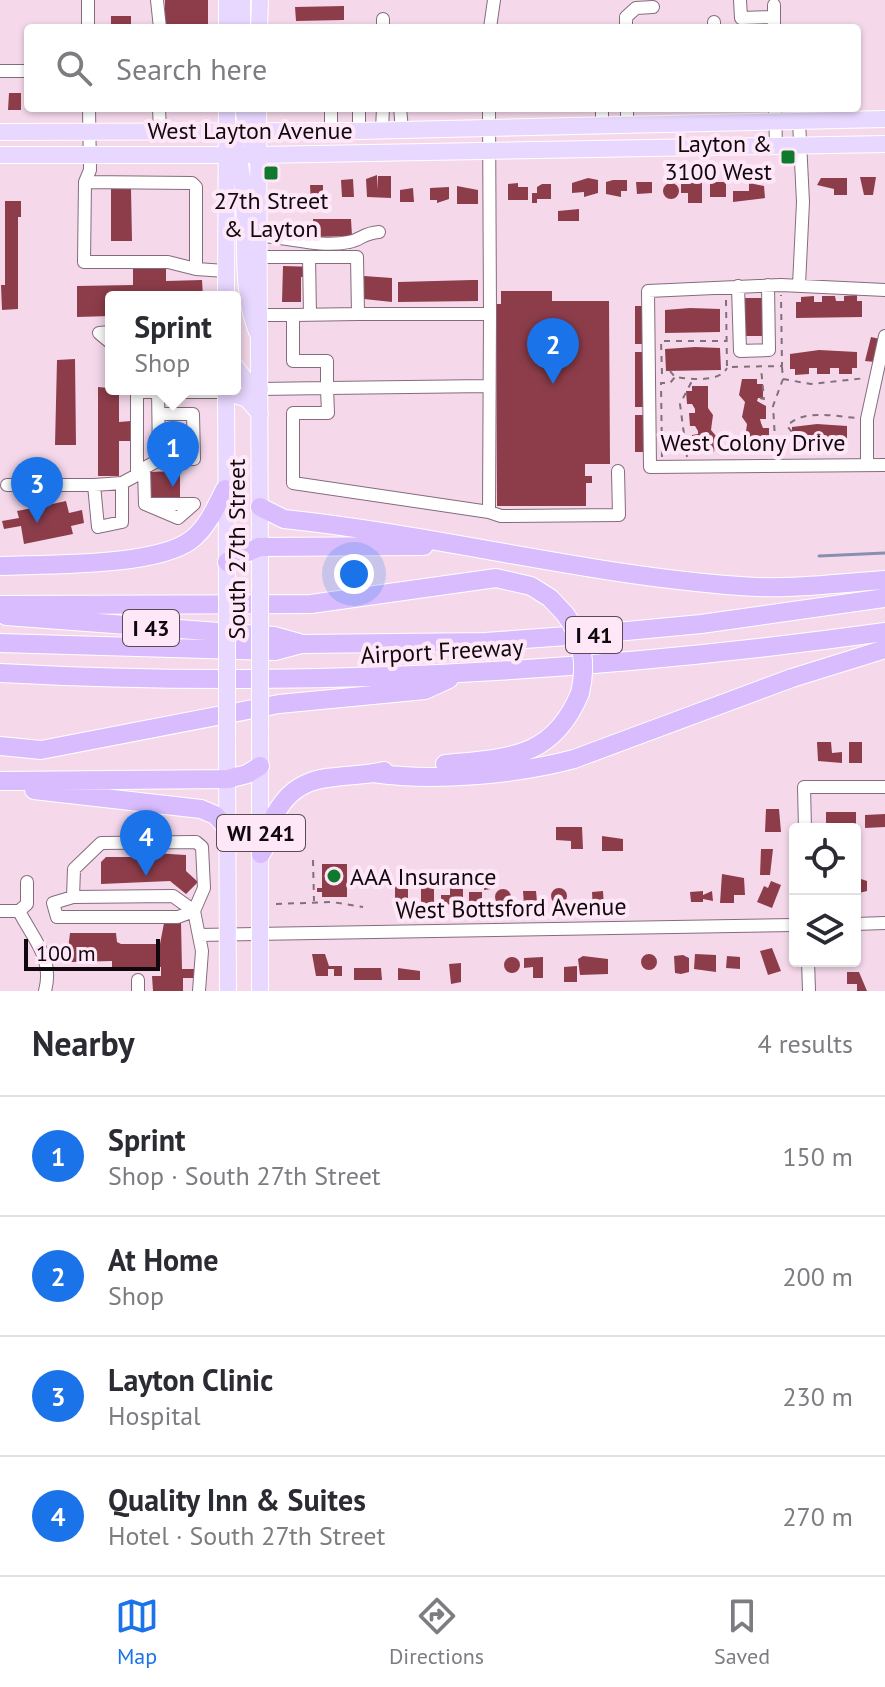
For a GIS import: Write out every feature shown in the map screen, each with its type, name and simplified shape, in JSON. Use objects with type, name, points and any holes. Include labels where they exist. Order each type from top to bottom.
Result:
[{"type":"highway","points":[[0,575],[52,565],[160,553],[182,546],[202,529],[225,489]]},
{"type":"highway","points":[[260,507],[284,519],[373,529],[741,586],[885,580]]},
{"type":"highway","points":[[227,571],[259,547],[479,547]]},
{"type":"highway","points":[[0,566],[52,565]]},
{"type":"highway","points":[[0,605],[311,604],[496,578],[531,586],[550,598],[565,614],[576,633],[583,656],[580,693],[559,730],[549,740],[520,755],[317,777],[299,786],[278,810],[272,839],[261,854]]},
{"type":"highway","name":"Airport Freeway","points":[[301,644],[485,642],[595,634],[742,619],[885,598]]},
{"type":"highway","name":"I 43","points":[[0,615],[274,636],[301,644]]},
{"type":"highway","name":"Airport Freeway","points":[[0,673],[240,681],[457,676],[623,664],[885,632]]},
{"type":"highway","name":"I 41","points":[[0,643],[275,651],[301,644]]},
{"type":"highway","points":[[373,773],[464,774],[535,769],[574,759],[813,670],[885,649]]},
{"type":"highway","points":[[0,746],[41,750],[279,704],[425,690],[457,676]]},
{"type":"highway","points":[[0,783],[228,779],[247,774],[260,766]]},
{"type":"highway","points":[[0,783],[201,809],[215,815],[227,828]]},
{"type":"main road","points":[[227,0],[227,24]]},
{"type":"main road","points":[[242,0],[242,24]]},
{"type":"main road","points":[[259,24],[260,0]]},
{"type":"main road","points":[[227,112],[232,155],[243,183],[248,309],[260,341]]},
{"type":"main road","points":[[244,112],[258,155]]},
{"type":"main road","points":[[252,132],[257,112]]},
{"type":"main road","name":"West Layton Avenue","points":[[0,132],[359,131],[488,127],[602,116],[775,114],[799,121],[885,119]]},
{"type":"main road","name":"West Layton Avenue","points":[[0,155],[258,155],[885,144]]},
{"type":"main road","points":[[226,291],[232,155]]},
{"type":"main road","name":"South 27th Street","points":[[258,155],[260,991]]},
{"type":"main road","points":[[241,374],[249,384],[260,389]]},
{"type":"main road","name":"South 27th Street","points":[[226,395],[227,935],[230,991]]},
{"type":"main road","points":[[238,395],[247,399],[260,414]]},
{"type":"street","points":[[88,0],[88,24]]},
{"type":"street","points":[[490,24],[490,7],[494,0]]},
{"type":"street","points":[[740,0],[741,18],[774,17]]},
{"type":"street","points":[[157,1],[160,24]]},
{"type":"street","points":[[626,24],[626,17],[636,8],[653,7]]},
{"type":"street","points":[[0,71],[24,71]]},
{"type":"street","points":[[89,112],[90,170],[85,182],[84,262],[168,262],[196,269],[226,271]]},
{"type":"street","points":[[159,112],[160,131]]},
{"type":"street","points":[[331,112],[331,131]]},
{"type":"street","points":[[359,112],[359,131]]},
{"type":"street","points":[[382,130],[383,112]]},
{"type":"street","points":[[400,112],[402,129]]},
{"type":"street","points":[[489,112],[489,512]]},
{"type":"street","points":[[775,114],[776,146]]},
{"type":"street","points":[[799,121],[803,202],[799,285]]},
{"type":"street","points":[[85,182],[192,183],[196,187],[196,269]]},
{"type":"street","points":[[260,236],[295,242],[351,242],[365,233],[379,232]]},
{"type":"street","points":[[260,257],[357,257],[358,314]]},
{"type":"street","points":[[309,257],[310,315]]},
{"type":"street","points":[[775,285],[769,350],[740,351],[732,286],[775,285],[799,285],[885,290]]},
{"type":"street","name":"West Colony Drive","points":[[732,286],[648,291],[650,467],[885,465]]},
{"type":"street","points":[[260,315],[490,314]]},
{"type":"street","points":[[293,315],[293,361],[327,361],[328,413],[293,413],[293,483],[501,516],[619,515],[618,471]]},
{"type":"street","points":[[867,464],[867,419],[885,336]]},
{"type":"street","points":[[260,389],[489,386]]},
{"type":"street","points":[[7,485],[122,483],[137,475],[137,395]]},
{"type":"street","points":[[158,395],[159,460]]},
{"type":"street","points":[[159,414],[193,414],[194,459],[159,460],[144,468],[145,504],[178,518],[194,504]]},
{"type":"street","points":[[94,485],[98,527],[122,522],[122,483]]},
{"type":"street","points":[[805,823],[804,787],[885,787]]},
{"type":"street","points":[[73,897],[74,869],[101,843],[196,842],[202,847],[204,888],[194,911],[202,951],[199,991]]},
{"type":"street","points":[[0,911],[19,911],[27,904],[27,882]]},
{"type":"street","points":[[173,896],[194,911],[178,917],[57,917],[53,903],[73,897],[173,896]]},
{"type":"street","points":[[19,911],[47,958],[49,975],[45,991]]},
{"type":"street","points":[[861,924],[885,923]]},
{"type":"street","name":"West Bottsford Avenue","points":[[199,935],[789,925]]},
{"type":"street","points":[[808,967],[809,991]]},
{"type":"path","points":[[775,285],[783,379],[773,406],[777,427],[776,465]]},
{"type":"path","points":[[670,371],[675,377],[693,379],[720,375],[727,367],[732,286]]},
{"type":"path","points":[[662,374],[661,341],[727,341]]},
{"type":"path","points":[[760,398],[764,399],[765,395],[761,366]]},
{"type":"path","points":[[727,367],[782,366]]},
{"type":"path","points":[[663,467],[661,383],[670,383],[675,377]]},
{"type":"path","points":[[783,379],[820,384],[876,378]]},
{"type":"path","points":[[688,466],[680,414],[682,397],[693,379]]},
{"type":"path","points":[[777,427],[787,426],[794,419],[816,415],[867,419]]},
{"type":"path","points":[[787,426],[792,432]]},
{"type":"path","points":[[313,860],[314,902]]},
{"type":"path","points":[[276,904],[314,902],[363,907]]},
{"type":"building","points":[[165,0],[208,0],[208,24],[165,24]]},
{"type":"building","points":[[344,6],[344,20],[296,21],[295,7]]},
{"type":"building","points":[[111,16],[131,16],[131,24],[111,24]]},
{"type":"building","points":[[9,93],[21,93],[21,110],[8,110]]},
{"type":"building","points":[[377,175],[377,190],[378,176],[391,176],[391,198],[367,197],[366,179]]},
{"type":"building","points":[[860,177],[876,177],[873,195],[864,195]]},
{"type":"building","points":[[588,178],[598,180],[598,193],[584,197],[584,192],[572,193],[572,183]]},
{"type":"building","points":[[821,178],[847,178],[847,195],[834,195],[834,189],[817,185]]},
{"type":"building","points":[[353,179],[354,197],[342,197],[341,180]]},
{"type":"building","points":[[627,180],[627,191],[621,191],[621,197],[606,194],[606,182]]},
{"type":"building","points":[[702,181],[702,203],[688,203],[688,193],[681,193],[681,182]]},
{"type":"building","points":[[636,182],[652,182],[652,193],[637,194]]},
{"type":"building","points":[[726,182],[726,197],[710,197],[710,183]]},
{"type":"building","points":[[518,183],[518,187],[528,187],[528,200],[508,200],[508,184]]},
{"type":"building","points":[[671,183],[679,191],[671,199],[663,191]]},
{"type":"building","points":[[749,183],[764,186],[765,198],[733,202],[733,191],[749,191]]},
{"type":"building","points":[[551,184],[551,199],[537,199],[537,203],[532,203],[532,193],[537,193],[537,187]]},
{"type":"building","points":[[310,185],[323,185],[323,205],[311,205]]},
{"type":"building","points":[[457,186],[478,190],[478,204],[457,204]]},
{"type":"building","points":[[449,187],[449,199],[437,203],[437,200],[430,200],[430,188]]},
{"type":"building","points":[[413,188],[414,202],[400,202],[400,190]]},
{"type":"building","points":[[111,189],[131,189],[132,241],[111,241]]},
{"type":"building","points":[[5,201],[21,201],[21,217],[18,217],[18,309],[2,310],[1,285],[5,285]]},
{"type":"building","points":[[579,209],[579,221],[558,221],[558,211]]},
{"type":"building","points":[[313,219],[351,219],[352,236],[313,237]]},
{"type":"building","points":[[166,266],[166,281],[202,280],[203,291],[105,291],[105,316],[77,317],[77,286],[133,285],[133,268]]},
{"type":"building","points":[[283,266],[316,267],[315,277],[301,277],[301,302],[282,302]]},
{"type":"building","points":[[364,276],[392,278],[392,302],[364,299]]},
{"type":"building","points":[[478,280],[478,301],[398,302],[398,282]]},
{"type":"building","points":[[501,291],[552,291],[552,301],[609,301],[610,464],[585,464],[585,476],[592,476],[592,483],[586,483],[586,506],[497,506],[496,304],[501,304]]},
{"type":"building","points":[[857,295],[857,301],[862,301],[862,317],[796,318],[796,302],[801,302],[801,297],[814,296],[814,302],[822,302],[822,296],[835,296],[836,301],[844,301],[844,296]]},
{"type":"building","points":[[745,298],[763,298],[764,336],[745,336]]},
{"type":"building","points":[[635,306],[644,306],[644,344],[635,344]]},
{"type":"building","points":[[720,309],[720,332],[665,333],[665,310]]},
{"type":"building","points":[[871,337],[880,339],[875,362],[865,361]]},
{"type":"building","points":[[720,348],[721,370],[666,371],[665,349]]},
{"type":"building","points":[[819,350],[857,352],[857,368],[852,368],[852,374],[839,374],[839,368],[830,368],[830,374],[817,374],[817,368],[809,368],[809,374],[795,375],[795,369],[790,369],[790,354]]},
{"type":"building","points":[[635,352],[645,352],[644,407],[635,407]]},
{"type":"building","points":[[75,359],[76,445],[55,445],[57,360]]},
{"type":"building","points":[[742,379],[757,379],[757,384],[763,384],[763,398],[757,401],[766,406],[766,419],[760,419],[763,428],[769,428],[769,441],[763,441],[763,446],[748,446],[745,439],[747,424],[742,417],[745,402],[739,395]]},
{"type":"building","points":[[692,386],[708,386],[708,408],[713,415],[711,430],[716,436],[714,452],[698,453],[698,448],[692,448],[692,435],[698,434],[698,431],[695,426],[690,426],[689,413],[695,413],[695,409],[692,404],[687,404],[686,391],[692,391]]},
{"type":"building","points":[[98,387],[105,388],[105,395],[119,395],[119,422],[131,421],[131,441],[119,441],[119,476],[98,476]]},
{"type":"building","points":[[635,415],[645,415],[645,452],[635,452]]},
{"type":"building","points":[[817,424],[847,426],[847,448],[792,449],[792,427]]},
{"type":"building","points":[[180,471],[180,501],[147,502],[147,472]]},
{"type":"building","points":[[50,495],[52,504],[66,501],[69,513],[82,510],[84,523],[71,526],[73,534],[24,544],[21,526],[4,529],[2,521],[19,518],[17,511],[43,506],[41,497]]},
{"type":"building","points":[[817,742],[831,742],[832,753],[842,752],[842,763],[818,761]]},
{"type":"building","points":[[849,742],[862,742],[862,763],[849,763]]},
{"type":"building","points":[[766,809],[779,809],[781,832],[765,832]]},
{"type":"building","points":[[826,812],[856,812],[856,823],[826,823]]},
{"type":"building","points":[[885,814],[885,827],[865,828],[865,815]]},
{"type":"building","points":[[556,827],[582,827],[583,849],[571,849],[571,841],[556,840]]},
{"type":"building","points":[[602,836],[623,839],[623,851],[602,851]]},
{"type":"building","points":[[761,849],[773,849],[770,875],[760,875]]},
{"type":"building","points":[[138,852],[186,855],[186,871],[198,882],[186,894],[170,881],[101,884],[101,862],[106,857],[137,857]]},
{"type":"building","name":"AAA Insurance","points":[[322,864],[347,864],[347,897],[322,897],[322,892],[317,892],[317,888],[322,888]]},
{"type":"building","points":[[479,870],[491,870],[491,889],[484,890],[484,884],[480,884]]},
{"type":"building","points":[[722,874],[744,878],[745,895],[734,895],[734,903],[720,903]]},
{"type":"building","points":[[861,879],[867,881],[867,891],[861,892]]},
{"type":"building","points":[[450,880],[463,880],[463,905],[441,904],[441,895],[450,895]]},
{"type":"building","points":[[771,881],[781,885],[772,908],[757,902],[764,886],[768,888]]},
{"type":"building","points":[[421,885],[434,885],[434,906],[421,904]]},
{"type":"building","points":[[395,886],[408,886],[408,906],[395,906]]},
{"type":"building","points":[[559,888],[565,890],[565,902],[559,904],[553,902],[551,896],[553,890]]},
{"type":"building","points":[[503,889],[509,891],[509,903],[503,905],[497,903],[495,897],[497,891]]},
{"type":"building","points":[[523,891],[536,891],[537,902],[524,905]]},
{"type":"building","points":[[603,891],[604,907],[593,911],[592,892]]},
{"type":"building","points":[[703,891],[703,895],[712,891],[713,901],[703,899],[703,902],[691,902],[690,892]]},
{"type":"building","points":[[469,892],[482,892],[482,903],[469,905]]},
{"type":"building","points":[[164,923],[181,923],[182,969],[196,969],[196,978],[183,978],[183,991],[153,991],[152,976],[161,976],[161,967],[112,967],[112,961],[71,962],[71,957],[67,958],[70,933],[116,933],[117,942],[121,944],[160,944]]},
{"type":"building","points":[[772,948],[781,971],[768,975],[760,951]]},
{"type":"building","points":[[312,954],[325,954],[329,966],[342,966],[342,976],[334,976],[334,969],[328,969],[328,976],[316,976]]},
{"type":"building","points":[[646,954],[652,954],[657,962],[655,968],[646,970],[641,965],[641,959]]},
{"type":"building","points":[[695,954],[716,955],[716,972],[694,969]]},
{"type":"building","points":[[583,956],[608,959],[608,974],[580,975],[578,959]]},
{"type":"building","points":[[674,956],[689,958],[689,972],[675,973]]},
{"type":"building","points":[[727,956],[740,957],[740,969],[726,968]]},
{"type":"building","points":[[509,957],[515,957],[520,965],[518,971],[509,973],[504,968],[504,962]]},
{"type":"building","points":[[543,957],[543,978],[533,978],[533,967],[524,968],[524,958]]},
{"type":"building","points":[[461,963],[461,982],[451,984],[449,964]]},
{"type":"building","points":[[577,966],[577,982],[564,982],[564,967]]},
{"type":"building","points":[[354,968],[381,968],[382,980],[354,980]]},
{"type":"building","points":[[398,968],[420,971],[420,980],[398,980]]},
{"type":"building","points":[[847,972],[859,972],[867,991],[857,991],[857,984],[847,984]]},
{"type":"waterway","points":[[819,556],[885,553]]},
{"type":"place","name":"Layton & 3100 West","points":[[788,157]]},
{"type":"place","name":"27th Street & Layton","points":[[271,173]]},
{"type":"place","name":"At Home","points":[[553,384]]},
{"type":"place","name":"Sprint","points":[[173,487]]},
{"type":"place","name":"Layton Clinic","points":[[37,523]]},
{"type":"place","name":"Quality Inn & Suites","points":[[146,876]]},
{"type":"place","name":"AAA Insurance","points":[[334,876]]}]
